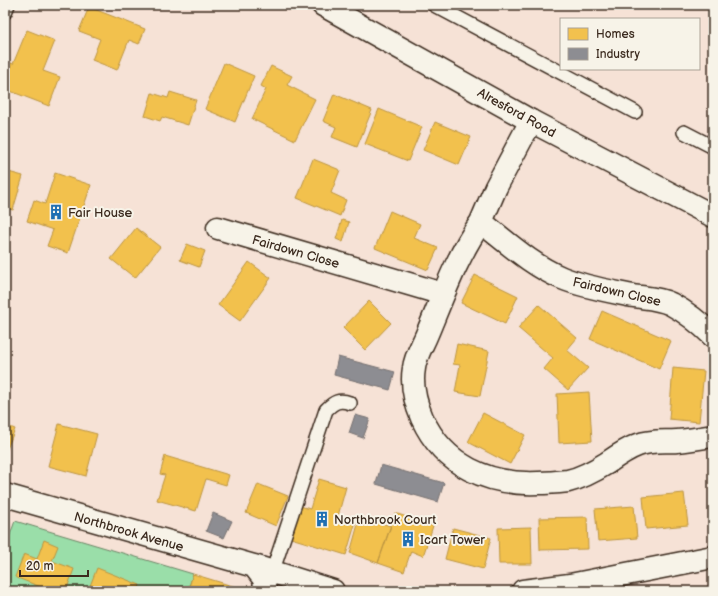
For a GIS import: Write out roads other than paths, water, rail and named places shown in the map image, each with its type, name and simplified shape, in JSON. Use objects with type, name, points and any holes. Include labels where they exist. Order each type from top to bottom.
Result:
[{"type":"street","name":"Alresford Road","points":[[327,6],[532,121],[713,216]]},
{"type":"street","points":[[532,121],[496,187],[481,222],[469,239],[443,294],[414,367],[413,387],[417,405],[427,428],[439,445],[451,458],[496,480],[515,483],[569,480],[590,472],[624,451],[639,444],[655,440],[696,440],[713,436]]},
{"type":"street","name":"Fairdown Close","points":[[481,222],[515,250],[561,278],[628,295],[654,298],[671,304],[713,336]]},
{"type":"street","name":"Fairdown Close","points":[[218,228],[443,294]]},
{"type":"street","name":"Northbrook Avenue","points":[[5,495],[263,576],[333,591]]},
{"type":"street","points":[[523,591],[570,585],[713,557]]},
{"type":"lane","points":[[5,12],[8,5]]},
{"type":"lane","points":[[434,5],[635,112]]},
{"type":"lane","points":[[684,132],[713,147]]},
{"type":"lane","points":[[263,576],[326,410],[332,403],[342,400],[350,403]]},
{"type":"place","name":"Fair House","points":[[56,212]]},
{"type":"place","name":"Northbrook Court","points":[[322,519]]},
{"type":"place","name":"Icart Tower","points":[[408,539]]}]
